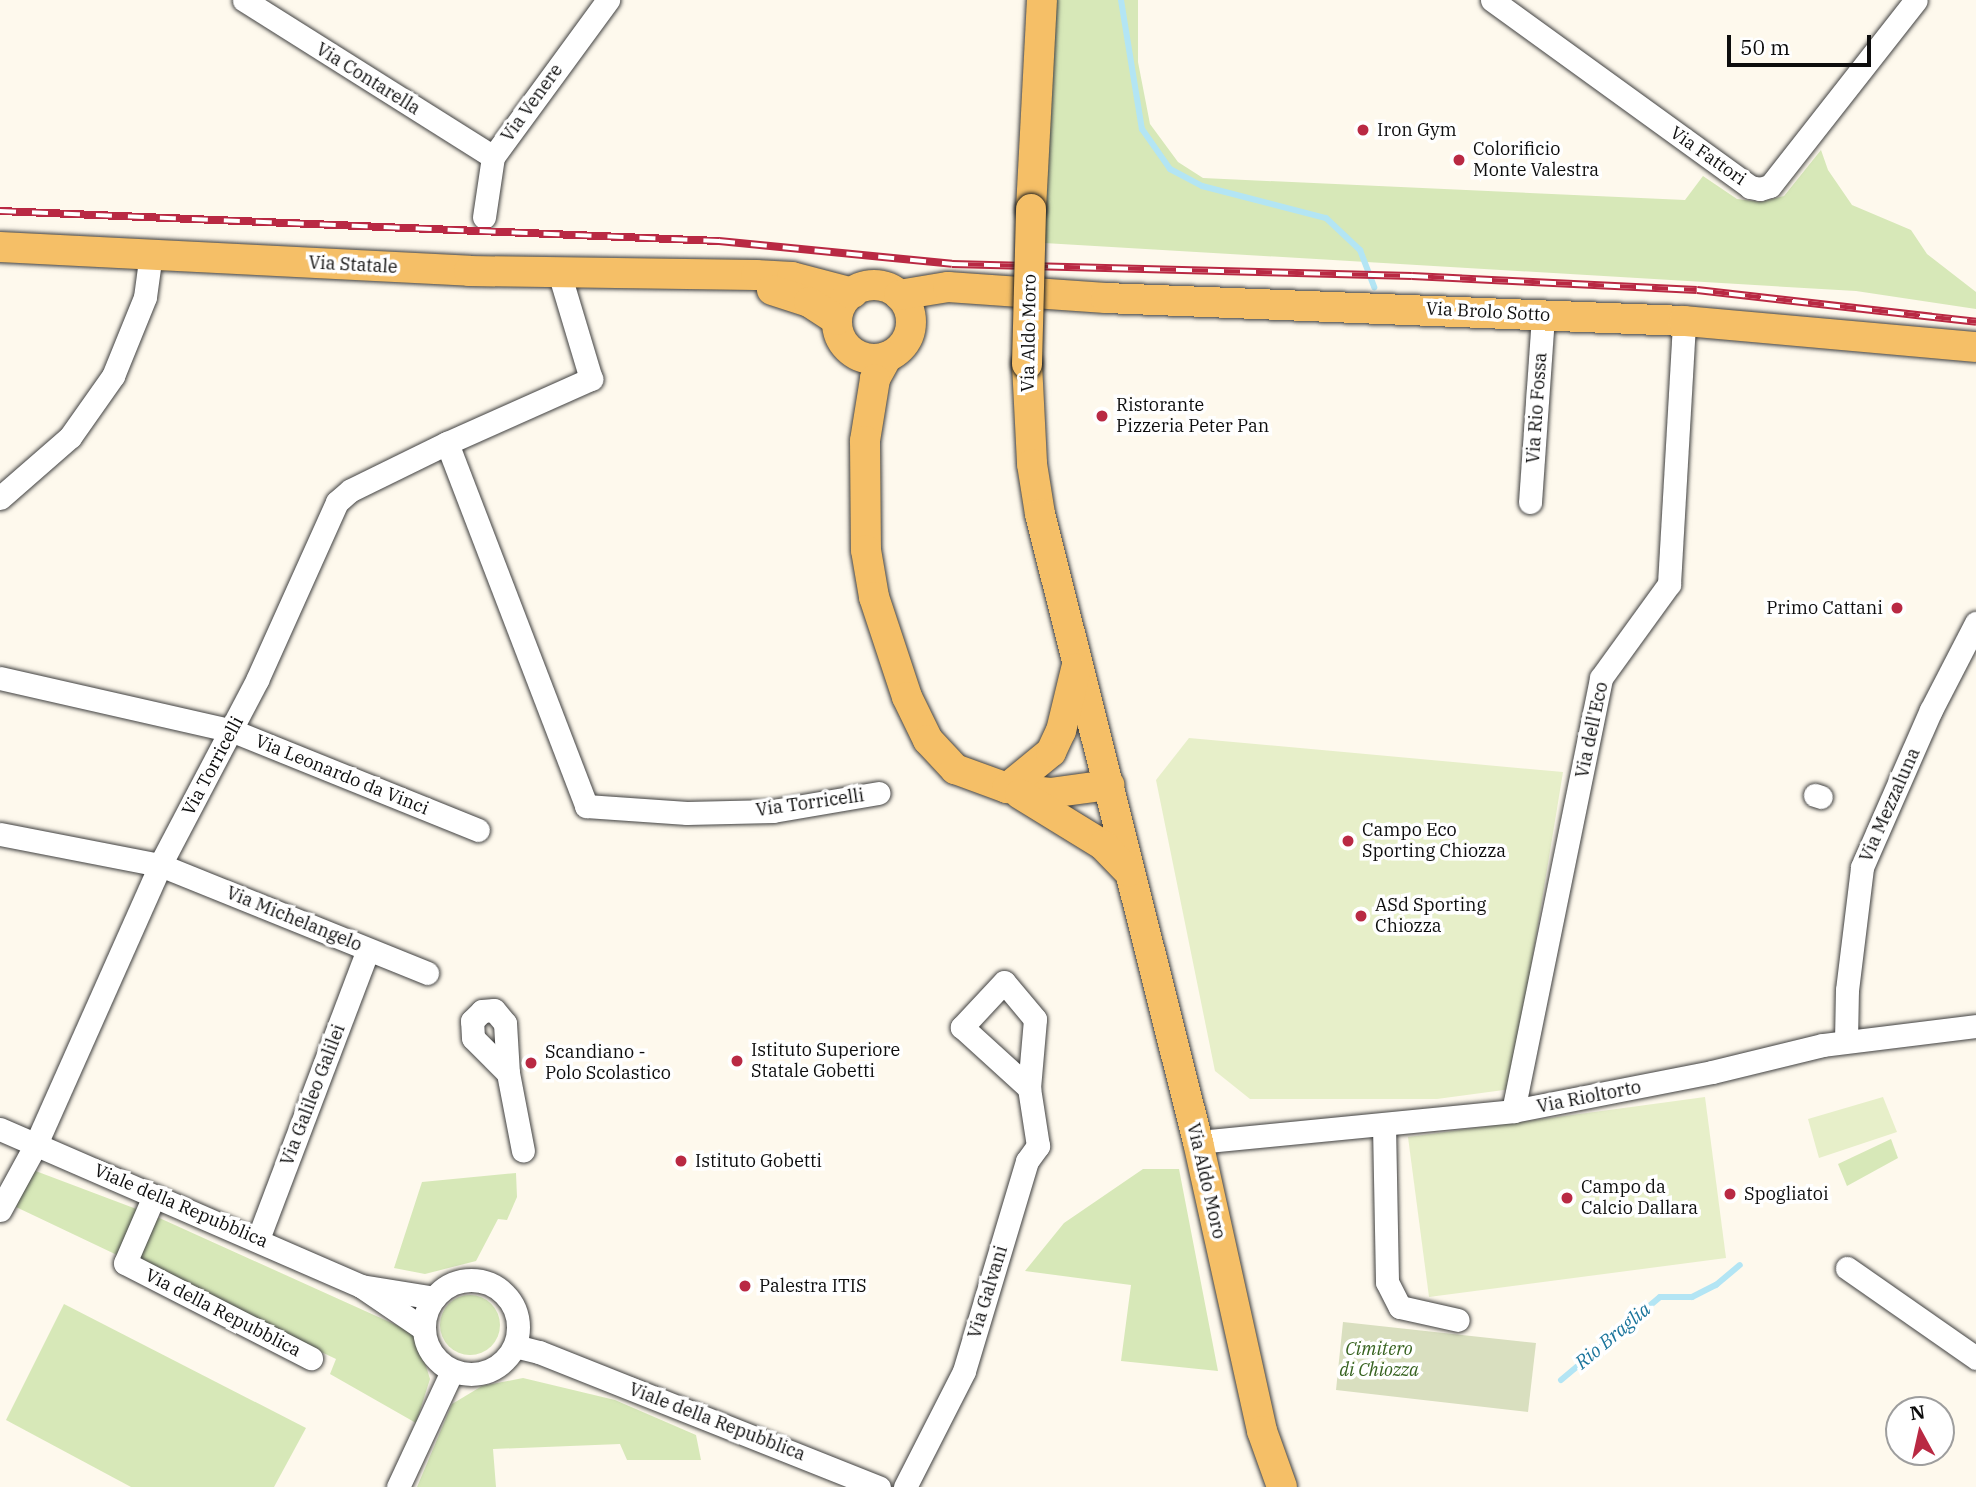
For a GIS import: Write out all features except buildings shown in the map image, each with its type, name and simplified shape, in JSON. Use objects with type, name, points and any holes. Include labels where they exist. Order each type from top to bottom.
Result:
[{"type":"main road","name":"Via Aldo Moro","points":[[1042,0],[1031,209],[1027,364],[1032,464],[1040,514],[1198,1142],[1262,1432],[1282,1487]]},
{"type":"main road","name":"Via Statale","points":[[0,247],[559,272],[792,277],[853,293],[881,286],[905,308]]},
{"type":"main road","name":"Via Statale","points":[[707,276],[779,291],[809,302],[838,320]]},
{"type":"main road","name":"Via Brolo Sotto","points":[[905,308],[999,292],[1684,321],[1976,347]]},
{"type":"main road","points":[[853,293],[838,320],[840,337],[850,350],[868,359],[887,357],[907,339],[905,308]]},
{"type":"main road","name":"Via Aldo Moro","points":[[850,350],[865,441],[866,550],[874,597],[906,697],[928,740],[955,769],[1007,788],[1103,845],[1131,874]]},
{"type":"main road","name":"Via Aldo Moro","points":[[865,441],[875,379],[887,357]]},
{"type":"main road","name":"Via Aldo Moro","points":[[1007,788],[1051,752],[1061,731],[1078,662]]},
{"type":"main road","points":[[1007,788],[1042,776],[1085,778],[1109,785]]},
{"type":"street","name":"Via Venere","points":[[484,217],[493,157],[608,0]]},
{"type":"street","name":"Via Fattori","points":[[1492,0],[1750,187],[1760,189],[1770,186],[1787,166],[1916,0]]},
{"type":"street","name":"Via Contarella","points":[[257,4],[493,157]]},
{"type":"street","points":[[0,498],[71,437],[113,376],[145,296],[151,253]]},
{"type":"street","name":"Via Torricelli","points":[[0,1210],[36,1144],[160,865],[233,731],[337,502],[351,490],[447,443],[591,379],[559,272]]},
{"type":"street","name":"Via Rio Fossa","points":[[1531,502],[1543,314]]},
{"type":"street","name":"Via dell'Eco","points":[[1513,1111],[1601,678],[1669,584],[1684,321]]},
{"type":"street","name":"Via Torricelli","points":[[447,443],[586,806],[674,812],[773,811],[878,793]]},
{"type":"street","name":"Via Mezzaluna","points":[[1846,1041],[1846,990],[1862,867],[1976,623]]},
{"type":"street","name":"Via Leonardo da Vinci","points":[[0,678],[233,731],[478,830]]},
{"type":"street","name":"Via Michelangelo","points":[[0,834],[160,865],[428,973]]},
{"type":"street","name":"Via Galileo Galilei","points":[[258,1240],[368,950]]},
{"type":"street","name":"Via Rioltorto","points":[[1198,1142],[1513,1111],[1846,1041],[1976,1026]]},
{"type":"street","points":[[509,1073],[523,1151]]},
{"type":"street","name":"Via Galvani","points":[[905,1487],[964,1371],[1027,1161],[1038,1146],[1029,1088]]},
{"type":"street","points":[[1384,1125],[1387,1282],[1400,1307],[1458,1320]]},
{"type":"street","name":"Viale della Repubblica","points":[[0,1129],[360,1286],[424,1329]]},
{"type":"street","name":"Via della Repubblica","points":[[154,1196],[125,1263],[311,1358]]},
{"type":"street","points":[[1847,1268],[1976,1358]]},
{"type":"street","points":[[457,1282],[492,1285],[516,1311],[515,1346],[493,1369],[474,1374],[452,1371],[435,1358],[424,1329],[434,1298],[457,1282]]},
{"type":"street","name":"Viale della Repubblica","points":[[360,1286],[434,1298]]},
{"type":"street","name":"Viale della Repubblica","points":[[515,1346],[539,1352],[879,1487]]},
{"type":"street","points":[[398,1487],[452,1371]]},
{"type":"green space","points":[[1053,0],[1138,0],[1138,62],[1150,124],[1178,162],[1203,178],[1685,200],[1703,176],[1737,199],[1761,202],[1784,196],[1821,150],[1828,170],[1852,205],[1911,230],[1927,254],[1976,292],[1976,309],[1856,291],[1044,243]]},
{"type":"green space","name":"ASd Sporting Chiozza","points":[[1189,738],[1563,772],[1511,1089],[1437,1099],[1250,1099],[1215,1071],[1156,780]]},
{"type":"green space","name":"Campo da Calcio Dallara","points":[[1705,1097],[1726,1258],[1429,1297],[1408,1137]]},
{"type":"green space","points":[[1883,1097],[1897,1132],[1819,1158],[1808,1119]]},
{"type":"green space","points":[[1891,1139],[1898,1158],[1847,1186],[1838,1164]]},
{"type":"green space","points":[[1143,1169],[1179,1169],[1218,1371],[1121,1361],[1131,1285],[1025,1271],[1064,1223]]},
{"type":"green space","points":[[33,1170],[155,1216],[416,1334],[430,1379],[416,1423],[330,1374],[336,1359],[16,1207]]},
{"type":"green space","points":[[516,1173],[517,1197],[507,1220],[498,1219],[476,1261],[425,1274],[394,1268],[422,1182]]},
{"type":"green space","points":[[470,1295],[491,1304],[500,1325],[491,1346],[470,1355],[449,1346],[440,1325],[449,1304]]},
{"type":"green space","points":[[64,1304],[306,1428],[274,1487],[131,1487],[6,1420]]},
{"type":"green space","name":"Cimitero di Chiozza","points":[[1343,1322],[1536,1343],[1528,1412],[1336,1390]]},
{"type":"green space","points":[[523,1378],[615,1400],[696,1435],[701,1460],[627,1460],[620,1444],[493,1449],[496,1487],[417,1487],[452,1404],[482,1386]]},
{"type":"waterway","points":[[1121,0],[1142,129],[1170,169],[1202,186],[1326,218],[1360,250],[1374,287]]},
{"type":"waterway","name":"Rio Braglia","points":[[1561,1380],[1660,1297],[1692,1297],[1716,1285],[1740,1265]]},
{"type":"railway","points":[[0,211],[719,241],[952,264],[1412,276],[1697,290],[1976,322]]},
{"type":"place","name":"Iron Gym","points":[[1363,130]]},
{"type":"place","name":"Colorificio Monte Valestra","points":[[1459,160]]},
{"type":"place","name":"Ristorante Pizzeria Peter Pan","points":[[1102,416]]},
{"type":"place","name":"Primo Cattani","points":[[1897,608]]},
{"type":"place","name":"Campo Eco Sporting Chiozza","points":[[1348,841]]},
{"type":"place","name":"ASd Sporting Chiozza","points":[[1361,916]]},
{"type":"place","name":"Istituto Superiore Statale Gobetti","points":[[737,1061]]},
{"type":"place","name":"Scandiano - Polo Scolastico","points":[[531,1063]]},
{"type":"place","name":"Istituto Gobetti","points":[[681,1161]]},
{"type":"place","name":"Spogliatoi","points":[[1730,1194]]},
{"type":"place","name":"Campo da Calcio Dallara","points":[[1567,1198]]},
{"type":"place","name":"Palestra ITIS","points":[[745,1286]]}]
